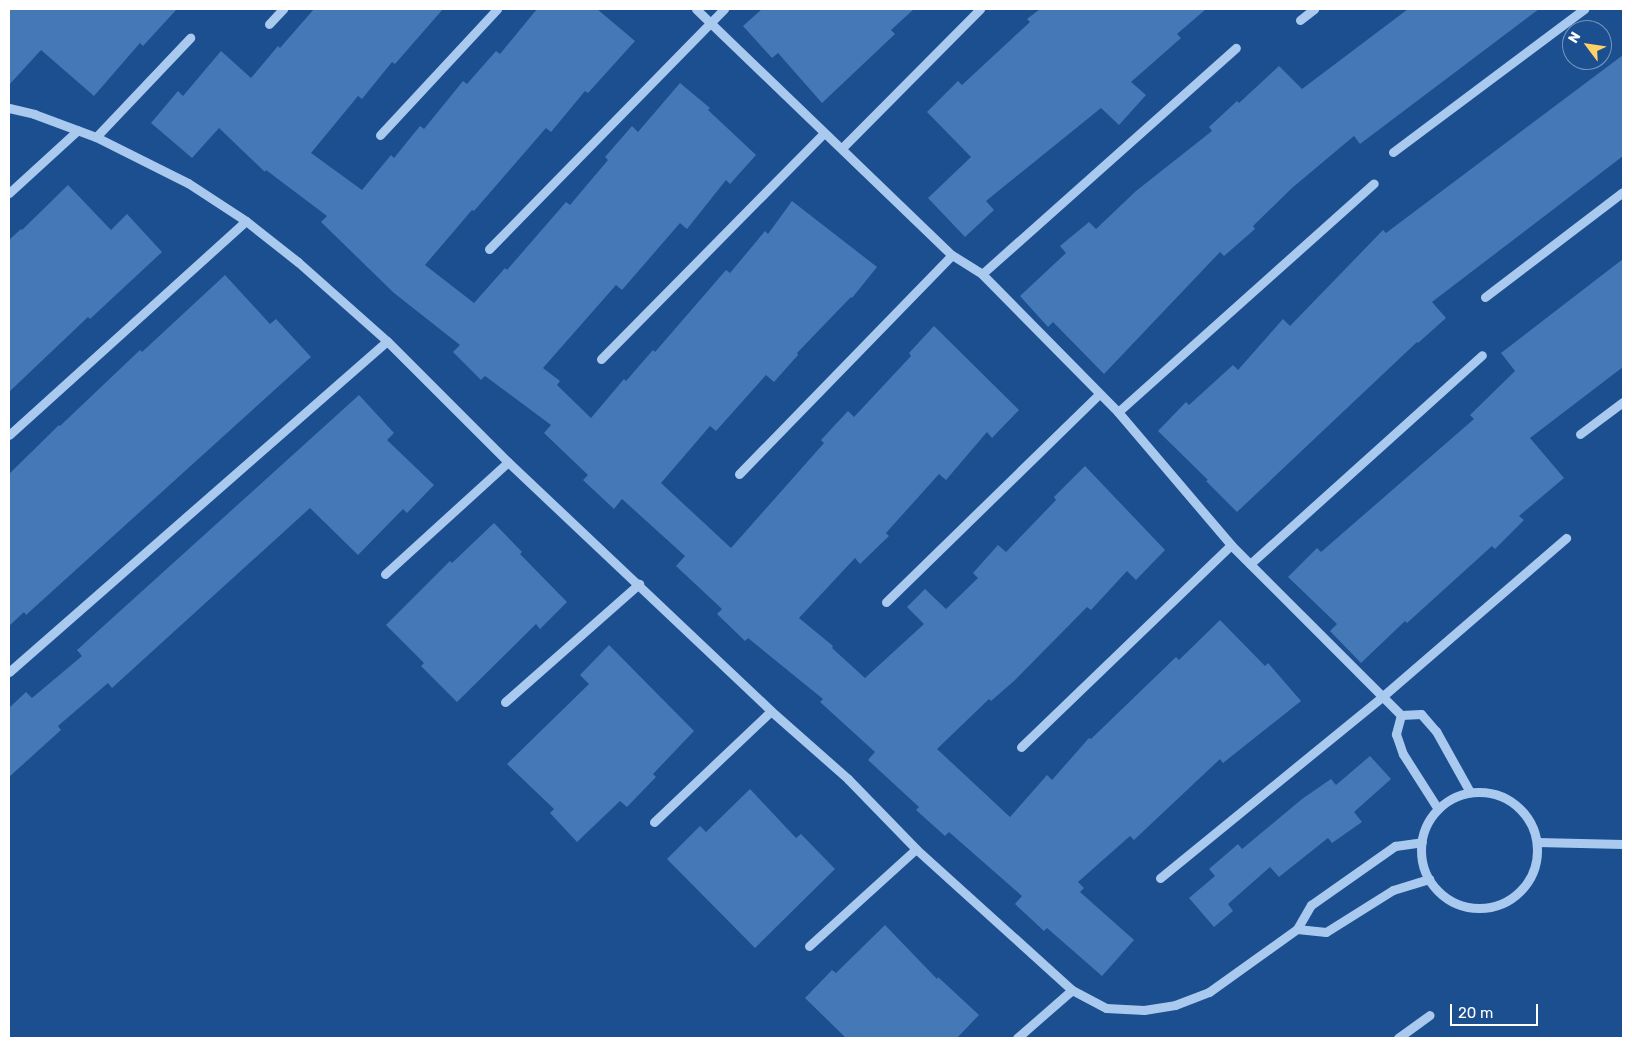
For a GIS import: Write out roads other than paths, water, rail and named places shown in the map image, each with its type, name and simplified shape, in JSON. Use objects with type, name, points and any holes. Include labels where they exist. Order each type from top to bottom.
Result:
[{"type":"street","points":[[269,24],[283,9]]},
{"type":"street","points":[[380,135],[497,9]]},
{"type":"street","points":[[696,9],[952,255],[982,274],[1118,412],[1231,545],[1402,715],[1421,714],[1431,725],[1470,792]]},
{"type":"street","points":[[489,249],[724,9]]},
{"type":"street","points":[[842,148],[980,9]]},
{"type":"street","points":[[1300,20],[1314,9]]},
{"type":"street","points":[[1393,152],[1584,9]]},
{"type":"street","points":[[96,137],[190,38]]},
{"type":"street","points":[[982,274],[1236,48]]},
{"type":"street","points":[[9,108],[34,114],[96,137],[188,183],[246,221],[298,262],[387,341],[508,462],[771,711],[848,778],[916,849],[1072,990],[1106,1008],[1144,1010],[1175,1005],[1209,992],[1298,929],[1311,905],[1395,846],[1422,842]]},
{"type":"street","points":[[9,193],[78,130]]},
{"type":"street","points":[[601,359],[824,133]]},
{"type":"street","points":[[1118,412],[1374,183]]},
{"type":"street","points":[[1485,297],[1623,192]]},
{"type":"street","points":[[9,434],[246,221]]},
{"type":"street","points":[[739,474],[952,255]]},
{"type":"street","points":[[9,672],[387,341]]},
{"type":"street","points":[[1250,564],[1482,355]]},
{"type":"street","points":[[886,602],[1099,394]]},
{"type":"street","points":[[1580,434],[1623,402]]},
{"type":"street","points":[[385,574],[508,462]]},
{"type":"street","points":[[1160,878],[1383,696],[1566,538]]},
{"type":"street","points":[[1022,746],[1231,545]]},
{"type":"street","points":[[505,702],[639,584]]},
{"type":"street","points":[[654,822],[771,711]]},
{"type":"street","points":[[1402,715],[1396,734],[1403,754],[1438,809]]},
{"type":"street","points":[[1470,792],[1489,792],[1506,798],[1521,808],[1532,824],[1537,842],[1536,861],[1529,880],[1516,895],[1498,904],[1479,908],[1459,905],[1442,895],[1429,880],[1422,862],[1422,842],[1427,824],[1438,809],[1452,798],[1470,792]]},
{"type":"street","points":[[1537,842],[1623,844]]},
{"type":"street","points":[[809,946],[916,849]]},
{"type":"street","points":[[1298,929],[1326,932],[1394,890],[1429,880]]},
{"type":"street","points":[[1017,1038],[1072,990]]},
{"type":"street","points":[[1398,1038],[1430,1015]]}]
